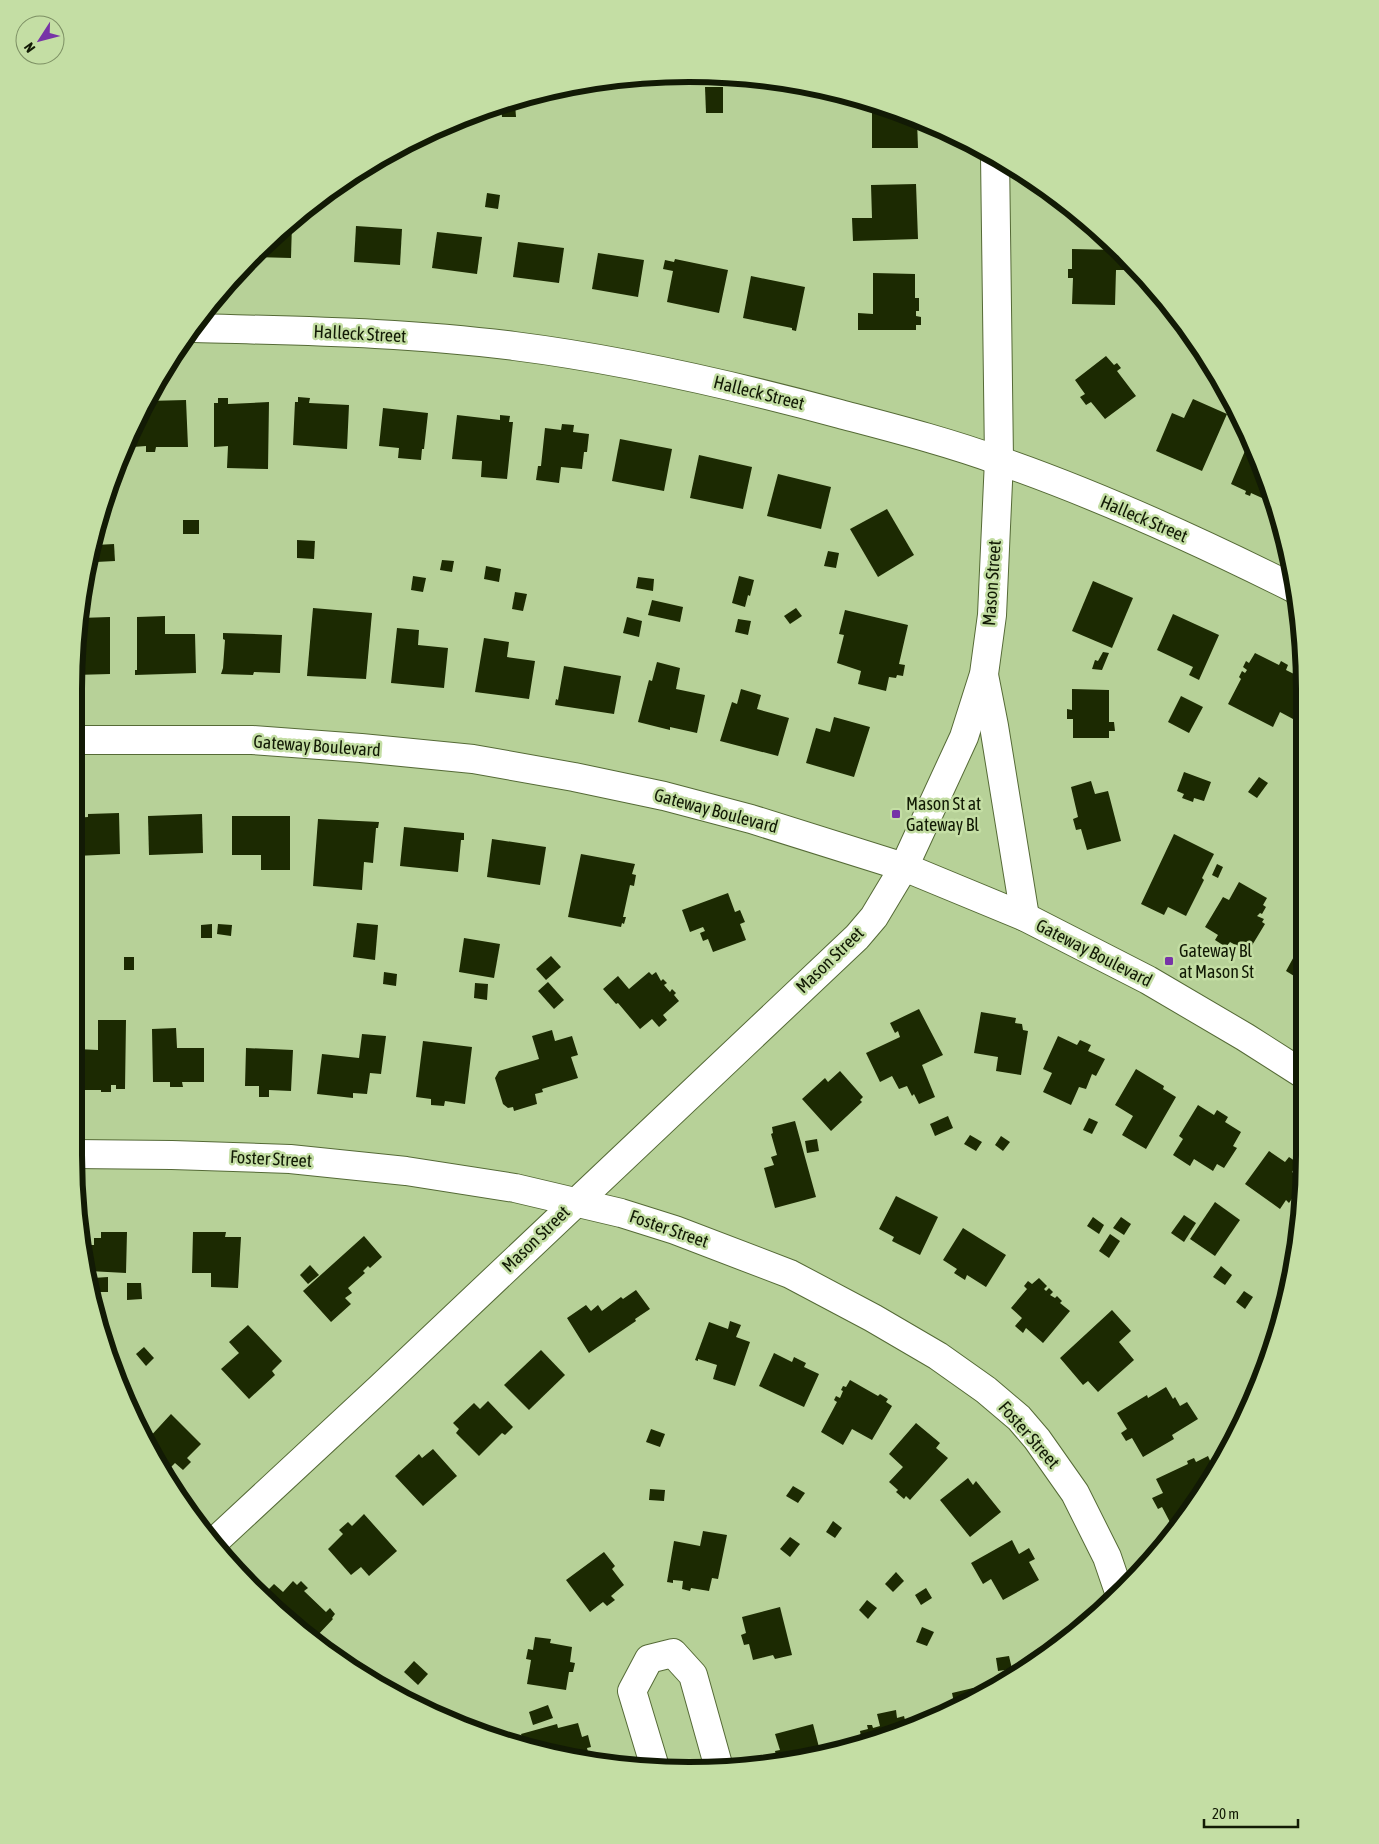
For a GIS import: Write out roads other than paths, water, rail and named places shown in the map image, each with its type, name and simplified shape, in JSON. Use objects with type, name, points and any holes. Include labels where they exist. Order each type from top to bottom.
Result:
[{"type":"street","name":"Mason Street","points":[[218,1537],[381,1387],[857,937],[874,917],[904,867],[964,737],[984,674],[992,615],[999,460],[995,165]]},
{"type":"street","name":"Halleck Street","points":[[202,328],[383,333],[512,346],[599,358],[750,389],[893,428],[999,460],[1130,512],[1220,552],[1287,586]]},
{"type":"street","points":[[984,674],[1024,917]]},
{"type":"street","name":"Gateway Boulevard","points":[[82,740],[252,740],[473,759],[574,777],[664,796],[751,819],[904,867],[1024,917],[1148,980],[1296,1070]]},
{"type":"street","name":"Foster Street","points":[[82,1154],[290,1158],[406,1171],[515,1188],[621,1213],[675,1230],[790,1274],[930,1351],[986,1390],[1019,1418],[1037,1438],[1075,1493],[1107,1557],[1117,1586]]},
{"type":"street","points":[[653,1760],[632,1691],[649,1659],[673,1653],[693,1675],[717,1761]]},
{"type":"place","name":"Mason St at Gateway Bl","points":[[896,814]]},
{"type":"place","name":"Gateway Bl at Mason St","points":[[1169,961]]}]
